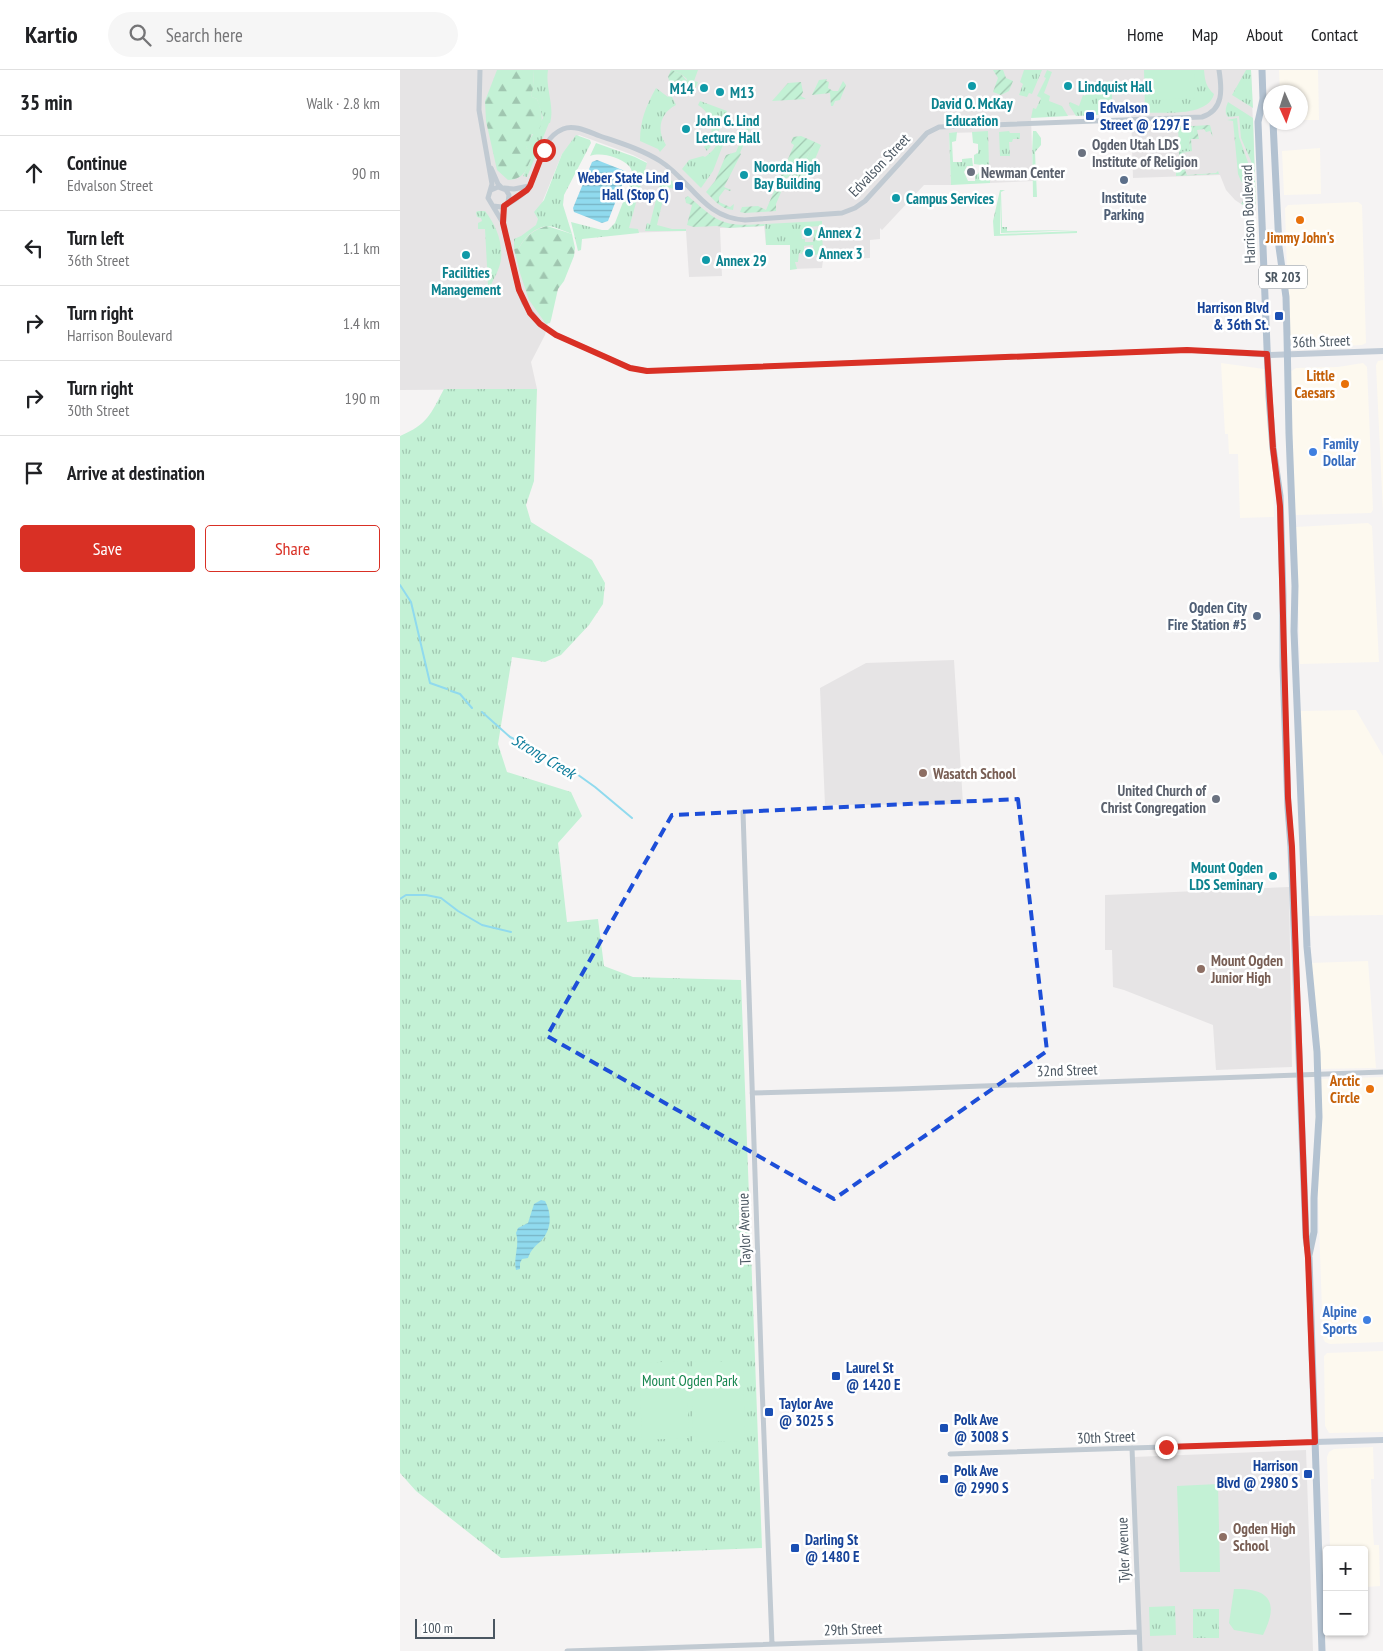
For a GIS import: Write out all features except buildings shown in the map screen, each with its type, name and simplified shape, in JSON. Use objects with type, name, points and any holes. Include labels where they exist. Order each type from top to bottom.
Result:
[{"type":"main road","name":"Harrison Boulevard","points":[[1262,70],[1263,99],[1258,129],[1267,354],[1273,448],[1280,506],[1284,682],[1322,1651]]},
{"type":"main road","name":"Harrison Boulevard","points":[[1273,130],[1279,247],[1286,297],[1295,586],[1294,631],[1307,956],[1318,1074],[1319,1126],[1314,1224],[1313,1241],[1308,1258]]},
{"type":"main road","name":"36th Street","points":[[1267,354],[1383,351]]},
{"type":"main road","name":"30th Street","points":[[1315,1442],[1383,1440]]},
{"type":"street","points":[[480,70],[479,110],[487,158],[492,184],[488,198],[493,206],[498,207],[506,204],[509,195],[495,178],[487,158]]},
{"type":"street","name":"Edvalson Street","points":[[506,204],[530,186],[550,138],[562,130],[572,128],[638,150],[662,162],[707,205],[722,215],[733,219],[746,220],[831,215],[849,211],[860,205],[927,133],[939,127],[1195,118],[1205,116],[1218,105],[1221,95],[1219,70]]},
{"type":"street","points":[[491,190],[495,187],[514,189],[530,186]]},
{"type":"street","name":"36th Street","points":[[503,223],[506,204]]},
{"type":"street","name":"36th Street","points":[[493,206],[503,223],[519,290],[530,313],[540,324],[556,335],[630,368],[647,371],[1187,350],[1267,354]]},
{"type":"street","name":"Taylor Avenue","points":[[743,812],[772,1644]]},
{"type":"street","name":"32nd Street","points":[[752,1093],[1383,1072]]},
{"type":"street","name":"30th Street","points":[[950,1454],[1315,1442]]},
{"type":"street","name":"Tyler Avenue","points":[[1132,1448],[1140,1651]]},
{"type":"street","name":"29th Street","points":[[567,1651],[1139,1632]]},
{"type":"highlighted area","points":[[1018,799],[1047,1051],[834,1199],[547,1036],[672,815]]},
{"type":"shaded area","points":[[400,70],[1251,70],[1256,211],[1235,200],[1226,190],[1220,175],[1133,178],[1131,113],[1031,117],[1033,181],[989,183],[987,132],[949,133],[951,185],[924,185],[882,230],[880,228],[880,239],[870,240],[870,258],[823,260],[822,268],[791,269],[790,245],[766,245],[764,226],[720,228],[722,276],[689,277],[686,231],[625,233],[647,162],[579,135],[562,154],[537,215],[556,288],[545,335],[531,362],[537,389],[400,390]]},
{"type":"shaded area","points":[[1279,70],[1318,70],[1319,120],[1308,120],[1308,85],[1280,85]]},
{"type":"shaded area","points":[[1320,148],[1321,194],[1284,195],[1282,151]]},
{"type":"shaded area","points":[[1358,202],[1362,205],[1366,343],[1362,345],[1302,348],[1294,346],[1289,338],[1285,208],[1288,205]]},
{"type":"shaded area","points":[[1383,360],[1383,512],[1376,365],[1378,361]]},
{"type":"shaded area","points":[[1221,363],[1264,369],[1267,373],[1272,434],[1274,517],[1240,518],[1238,454],[1229,454],[1228,434],[1225,434]]},
{"type":"shaded area","points":[[1363,363],[1367,367],[1373,510],[1371,513],[1296,515],[1290,372],[1296,368],[1338,367]]},
{"type":"shaded area","points":[[1368,523],[1372,526],[1379,662],[1300,664],[1296,527]]},
{"type":"shaded area","points":[[954,660],[963,804],[825,805],[820,688],[866,663]]},
{"type":"shaded area","points":[[1356,710],[1383,756],[1383,915],[1308,916],[1301,711]]},
{"type":"shaded area","name":"Mount Ogden Junior High","points":[[1289,887],[1292,1067],[1216,1070],[1213,1025],[1113,987],[1112,950],[1105,950],[1105,895]]},
{"type":"shaded area","points":[[1368,961],[1376,1068],[1315,1068],[1310,963]]},
{"type":"shaded area","points":[[1383,1077],[1383,1342],[1330,1344],[1325,1342],[1323,1338],[1314,1083],[1317,1079]]},
{"type":"shaded area","points":[[1383,1351],[1383,1432],[1329,1433],[1325,1426],[1324,1356],[1327,1353]]},
{"type":"shaded area","points":[[1373,1447],[1374,1479],[1371,1479],[1373,1532],[1374,1545],[1379,1545],[1380,1586],[1368,1587],[1368,1546],[1330,1546],[1327,1457],[1329,1452],[1334,1449]]},
{"type":"shaded area","name":"Ogden High School","points":[[1306,1450],[1313,1651],[1141,1651],[1133,1457]]},
{"type":"green space","points":[[497,70],[533,70],[534,86],[531,94],[532,97],[537,99],[542,117],[539,130],[536,135],[532,134],[526,148],[534,151],[527,168],[519,178],[508,180],[497,170],[486,121],[485,101]]},
{"type":"green space","points":[[533,70],[548,70],[551,116],[550,123],[527,177],[523,176],[534,152],[526,148],[527,144],[543,118],[537,99],[532,97],[531,94],[534,86]]},
{"type":"green space","points":[[671,70],[698,70],[694,81],[698,82],[694,92],[684,91],[683,89],[674,94],[673,92],[685,84],[687,79]]},
{"type":"green space","points":[[671,70],[681,74],[687,81],[673,92],[668,77]]},
{"type":"green space","points":[[993,70],[1003,70],[1006,78],[1013,81],[1009,91],[1001,95],[993,92],[998,78]]},
{"type":"green space","points":[[1024,70],[1042,70],[1032,94],[1029,93],[1027,97],[1019,95],[1023,84],[1020,82]]},
{"type":"green space","points":[[1047,70],[1052,72],[1044,93],[1050,96],[1049,101],[1062,106],[1068,116],[1031,118],[1033,108],[1036,109],[1041,98],[1037,96],[1046,78],[1044,77]]},
{"type":"green space","points":[[1144,70],[1204,70],[1206,84],[1214,94],[1204,107],[1195,110],[1174,113],[1145,113]]},
{"type":"green space","points":[[1149,70],[1194,70],[1195,98],[1150,100]]},
{"type":"green space","points":[[1246,70],[1251,70],[1253,108],[1232,95]]},
{"type":"green space","points":[[827,79],[826,81],[829,82],[828,88],[833,91],[838,91],[843,81],[846,85],[840,100],[835,101],[833,106],[831,106],[830,93],[812,95],[819,80]]},
{"type":"green space","points":[[1099,79],[1102,80],[1102,83],[1106,84],[1107,81],[1112,82],[1112,114],[1076,116],[1069,105],[1070,102],[1079,106],[1083,95],[1085,96],[1087,92],[1090,92],[1093,85],[1096,86]]},
{"type":"green space","points":[[801,82],[803,92],[801,96],[806,99],[772,101],[788,83]]},
{"type":"green space","points":[[656,88],[668,97],[671,95],[676,105],[666,113],[661,122],[661,134],[666,145],[660,152],[658,149],[640,141],[644,113]]},
{"type":"green space","points":[[700,101],[727,111],[714,142],[707,151],[704,147],[708,142],[712,124],[707,114],[698,105]]},
{"type":"green space","points":[[1228,102],[1253,118],[1256,209],[1251,161],[1241,138],[1239,116],[1228,117],[1226,113]]},
{"type":"green space","points":[[750,118],[754,119],[741,154],[724,187],[731,190],[725,189],[719,197],[719,202],[730,207],[734,204],[733,210],[718,204],[706,192],[715,181],[726,155],[736,152]]},
{"type":"green space","points":[[1237,118],[1239,137],[1251,171],[1253,208],[1241,204],[1243,201],[1246,201],[1249,189],[1241,181],[1238,174],[1233,121],[1227,120]]},
{"type":"green space","points":[[1210,125],[1213,137],[1210,131],[1206,132],[1204,129],[1197,130],[1199,139],[1191,139],[1192,151],[1182,153],[1183,165],[1187,175],[1216,173],[1218,171],[1219,174],[1176,176],[1179,152],[1190,151],[1189,135],[1194,135],[1193,126]]},
{"type":"green space","points":[[1178,126],[1193,126],[1194,135],[1189,136],[1190,151],[1179,152]]},
{"type":"green space","points":[[988,131],[989,166],[974,164],[974,155],[978,153],[978,144],[973,143],[972,132]]},
{"type":"green space","points":[[1009,131],[1010,133],[1020,133],[1020,139],[1013,139],[1012,142],[1009,142],[1010,156],[1000,156],[999,132]]},
{"type":"green space","points":[[1032,131],[1033,148],[1033,131],[1036,131],[1041,138],[1041,145],[1035,152],[1037,197],[1033,197]]},
{"type":"green space","points":[[957,132],[956,141],[952,142],[953,162],[962,162],[962,159],[972,158],[973,166],[967,166],[964,172],[968,181],[975,181],[975,175],[980,170],[990,170],[990,183],[951,185],[949,133]]},
{"type":"green space","points":[[576,135],[590,140],[591,143],[564,195],[563,205],[572,234],[554,227],[543,227],[525,239],[519,248],[514,249],[514,239],[536,225],[538,219],[534,212],[544,200],[562,154]]},
{"type":"green space","points":[[801,136],[815,142],[803,165],[787,178],[776,204],[776,211],[740,212],[742,207],[758,206],[766,210],[794,145],[791,143],[793,137]]},
{"type":"green space","points":[[726,137],[713,171],[701,188],[682,169],[689,160],[705,157],[714,149],[720,138]]},
{"type":"green space","points":[[815,142],[821,145],[807,178],[789,178],[803,165]]},
{"type":"green space","points":[[596,143],[647,163],[629,228],[638,229],[639,233],[582,239],[581,250],[578,251],[571,222],[608,230],[615,223],[633,176],[629,166],[620,160],[604,155],[590,156]]},
{"type":"green space","points":[[665,175],[676,187],[675,189],[666,187],[657,225],[672,229],[686,229],[686,231],[645,231],[647,223],[650,224],[661,179]]},
{"type":"green space","points":[[1000,190],[1005,190],[1001,192],[1002,227],[1007,227],[1007,231],[1077,230],[1001,233],[1000,197],[1000,234],[1077,231],[1077,233],[994,236],[993,221]]},
{"type":"green space","points":[[688,196],[715,218],[730,224],[765,224],[764,226],[728,228],[687,225],[692,205],[686,203],[685,198]]},
{"type":"green space","points":[[485,211],[489,216],[498,233],[501,246],[498,271],[489,289],[483,286],[488,285],[485,229],[478,229],[478,223],[482,221],[481,218],[477,217],[476,212]]},
{"type":"green space","points":[[822,221],[822,226],[805,227],[801,230],[802,239],[805,239],[805,242],[813,242],[814,230],[822,229],[823,254],[814,255],[813,245],[804,246],[804,252],[802,254],[799,253],[798,262],[795,262],[797,269],[790,270],[790,245],[766,245],[765,224]]},
{"type":"green space","points":[[547,226],[572,234],[575,248],[574,256],[564,281],[558,289],[550,323],[546,324],[529,300],[514,249],[519,248],[538,229]]},
{"type":"green space","name":"Mount Ogden Park","points":[[444,389],[537,389],[534,481],[526,505],[531,522],[592,560],[605,583],[603,604],[589,625],[561,655],[545,662],[512,657],[498,744],[507,772],[571,792],[582,816],[558,843],[567,922],[598,919],[604,966],[633,977],[741,980],[762,1548],[501,1558],[416,1491],[400,1473],[400,436],[423,423]]},
{"type":"green space","points":[[686,1361],[689,1438],[642,1440],[639,1363]]},
{"type":"green space","points":[[743,1361],[745,1441],[693,1442],[692,1362]]},
{"type":"green space","points":[[1218,1484],[1220,1572],[1180,1572],[1177,1486]]},
{"type":"green space","points":[[1234,1589],[1256,1591],[1264,1595],[1268,1600],[1271,1606],[1270,1614],[1263,1635],[1234,1630],[1229,1623]]},
{"type":"green space","points":[[1175,1606],[1176,1635],[1150,1636],[1149,1607]]},
{"type":"green space","points":[[1193,1609],[1219,1609],[1219,1638],[1193,1638]]},
{"type":"water","points":[[597,160],[625,171],[626,175],[608,221],[602,223],[574,212],[573,208],[592,162]]},
{"type":"water","points":[[541,1200],[545,1201],[549,1211],[549,1227],[528,1258],[522,1259],[520,1269],[516,1270],[516,1233],[518,1228],[528,1223],[534,1204]]},
{"type":"waterway","name":"Strong Creek","points":[[400,585],[411,602],[430,683],[447,689]]},
{"type":"waterway","name":"Strong Creek","points":[[451,691],[460,694],[472,708]]},
{"type":"waterway","name":"Strong Creek","points":[[482,712],[510,737],[560,762],[595,787],[632,818]]},
{"type":"waterway","points":[[400,899],[406,895],[426,895],[441,898],[458,911],[482,925],[511,932]]},
{"type":"place","name":"David O. McKay Education","points":[[972,86]]},
{"type":"place","name":"Lindquist Hall","points":[[1068,86]]},
{"type":"place","name":"M14","points":[[704,88]]},
{"type":"place","name":"M13","points":[[720,92]]},
{"type":"place","name":"Edvalson Street @ 1297 E","points":[[1090,116]]},
{"type":"place","name":"John G. Lind Lecture Hall","points":[[686,129]]},
{"type":"place","name":"Ogden Utah LDS Institute of Religion","points":[[1082,153]]},
{"type":"place","name":"Newman Center","points":[[971,172]]},
{"type":"place","name":"Noorda High Bay Building","points":[[744,175]]},
{"type":"place","name":"Institute Parking","points":[[1124,180]]},
{"type":"place","name":"Weber State Lind Hall (Stop C)","points":[[679,186]]},
{"type":"place","name":"Campus Services","points":[[896,198]]},
{"type":"place","name":"Jimmy John's","points":[[1300,220]]},
{"type":"place","name":"Annex 2","points":[[808,232]]},
{"type":"place","name":"Annex 3","points":[[809,253]]},
{"type":"place","name":"Facilities Management","points":[[466,255]]},
{"type":"place","name":"Annex 29","points":[[706,260]]},
{"type":"place","name":"Harrison Blvd & 36th St.","points":[[1279,316]]},
{"type":"place","name":"Little Caesars","points":[[1345,384]]},
{"type":"place","name":"Family Dollar","points":[[1313,452]]},
{"type":"place","name":"Ogden City Fire Station #5","points":[[1257,616]]},
{"type":"place","name":"Wasatch School","points":[[923,773]]},
{"type":"place","name":"United Church of Christ Congregation","points":[[1216,799]]},
{"type":"place","name":"Mount Ogden LDS Seminary","points":[[1273,876]]},
{"type":"place","name":"Mount Ogden Junior High","points":[[1201,969]]},
{"type":"place","name":"Arctic Circle","points":[[1370,1089]]},
{"type":"place","name":"Alpine Sports","points":[[1367,1320]]},
{"type":"place","name":"Laurel St @ 1420 E","points":[[836,1376]]},
{"type":"place","name":"Taylor Ave @ 3025 S","points":[[769,1412]]},
{"type":"place","name":"Polk Ave @ 3008 S","points":[[944,1428]]},
{"type":"place","name":"Harrison Blvd @ 2980 S","points":[[1308,1474]]},
{"type":"place","name":"Polk Ave @ 2990 S","points":[[944,1479]]},
{"type":"place","name":"Ogden High School","points":[[1223,1537]]},
{"type":"place","name":"Darling St @ 1480 E","points":[[795,1548]]},
{"type":"route","points":[[544,150],[530,186],[504,206],[503,223],[519,290],[524,303],[540,324],[556,335],[630,368],[647,371],[1187,350],[1267,354],[1273,448],[1280,506],[1288,808],[1292,847],[1299,1081],[1315,1442],[1166,1447]]}]
